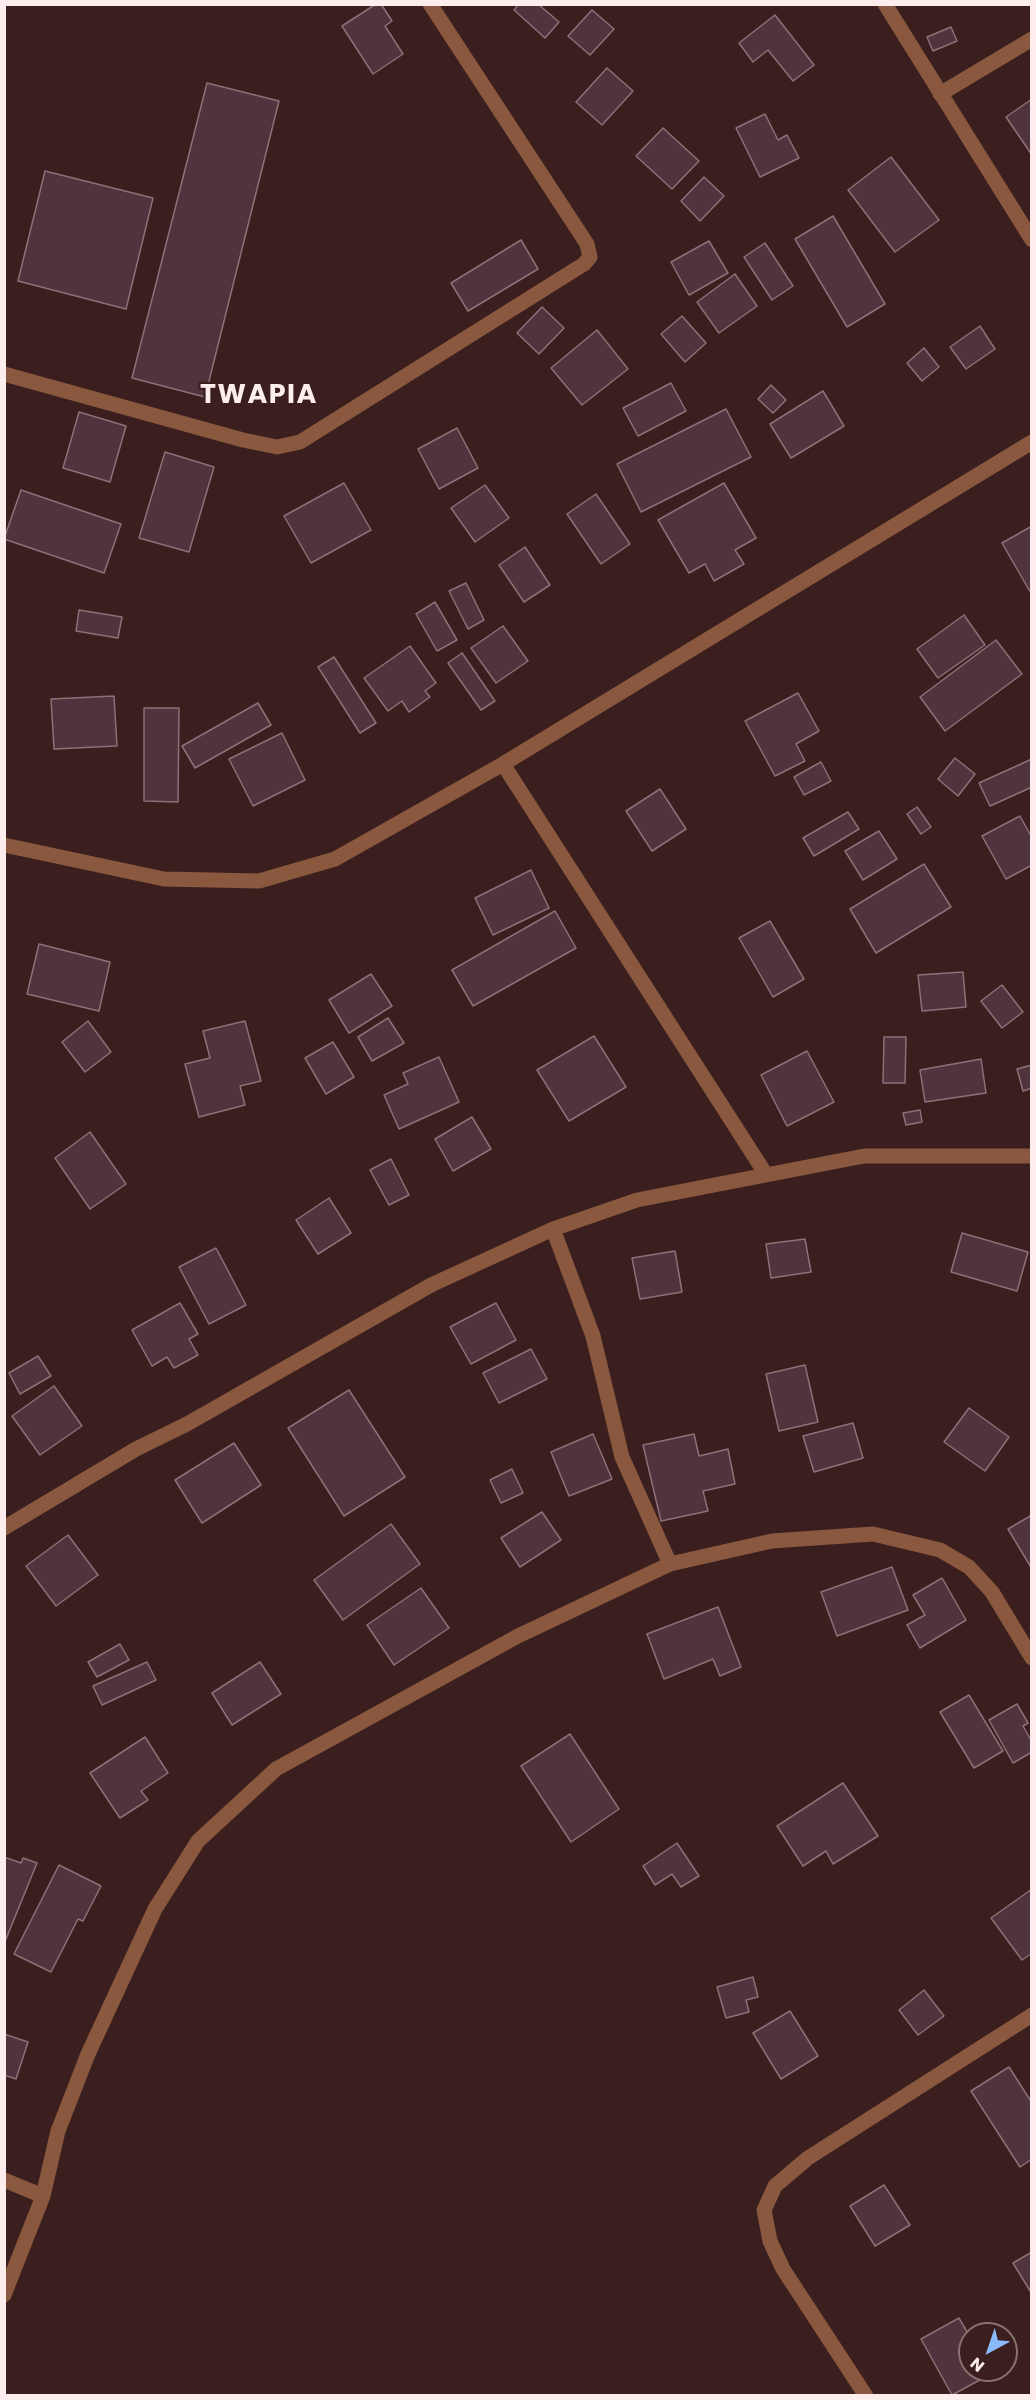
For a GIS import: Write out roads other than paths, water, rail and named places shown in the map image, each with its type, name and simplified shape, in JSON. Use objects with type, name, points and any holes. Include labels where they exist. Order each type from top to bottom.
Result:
[{"type":"street","points":[[4,374],[243,440],[277,447],[300,442],[584,264],[590,257],[587,244],[430,4]]},
{"type":"street","points":[[885,4],[1032,240]]},
{"type":"street","points":[[940,94],[1032,39]]},
{"type":"street","points":[[4,845],[164,879],[259,881],[335,859],[503,764],[1032,442]]},
{"type":"street","points":[[503,764],[765,1173]]},
{"type":"street","points":[[4,1528],[136,1449],[186,1424],[431,1285],[553,1229],[637,1200],[765,1173],[864,1156],[1032,1156]]},
{"type":"street","points":[[553,1229],[593,1336],[622,1457],[670,1564]]},
{"type":"street","points":[[4,2295],[43,2196],[58,2131],[88,2054],[155,1909],[198,1841],[276,1769],[518,1636],[670,1564],[772,1541],[873,1534],[940,1550],[969,1567],[992,1592],[1032,1658]]},
{"type":"street","points":[[866,2396],[783,2269],[770,2241],[764,2210],[775,2186],[808,2158],[1032,2015]]},
{"type":"street","points":[[4,2181],[43,2196]]},
{"type":"district","name":"TWAPIA","points":[[259,396]]}]
